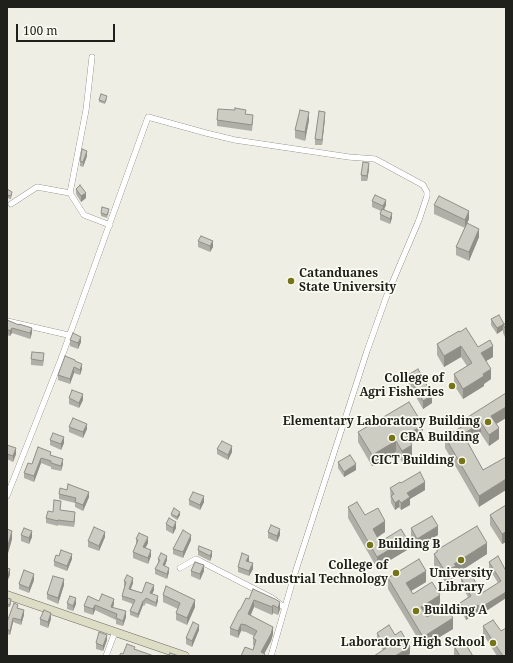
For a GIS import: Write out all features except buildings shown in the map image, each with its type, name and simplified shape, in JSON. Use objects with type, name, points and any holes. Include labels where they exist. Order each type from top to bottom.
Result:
[{"type":"street","points":[[70,194],[86,110],[92,57]]},
{"type":"street","points":[[7,496],[61,359],[148,117],[236,140],[349,157],[375,159],[419,183],[426,190],[427,196],[419,220],[387,295],[367,351],[294,576],[271,656]]},
{"type":"street","points":[[10,204],[37,187],[70,194],[84,215],[110,226]]},
{"type":"street","points":[[7,321],[68,336]]},
{"type":"street","points":[[180,568],[196,560],[216,570],[224,572],[272,598],[285,608]]},
{"type":"street","points":[[7,594],[185,656]]},
{"type":"street","points":[[106,656],[115,632]]},
{"type":"place","name":"Catanduanes State University","points":[[291,281]]},
{"type":"place","name":"College of Agri Fisheries","points":[[452,386]]},
{"type":"place","name":"Elementary Laboratory Building","points":[[488,422]]},
{"type":"place","name":"CBA Building","points":[[392,438]]},
{"type":"place","name":"CICT Building","points":[[462,461]]},
{"type":"place","name":"Building B","points":[[370,545]]},
{"type":"place","name":"University Library","points":[[461,560]]},
{"type":"place","name":"College of Industrial Technology","points":[[396,573]]},
{"type":"place","name":"Building A","points":[[416,611]]},
{"type":"place","name":"Laboratory High School","points":[[493,643]]}]
